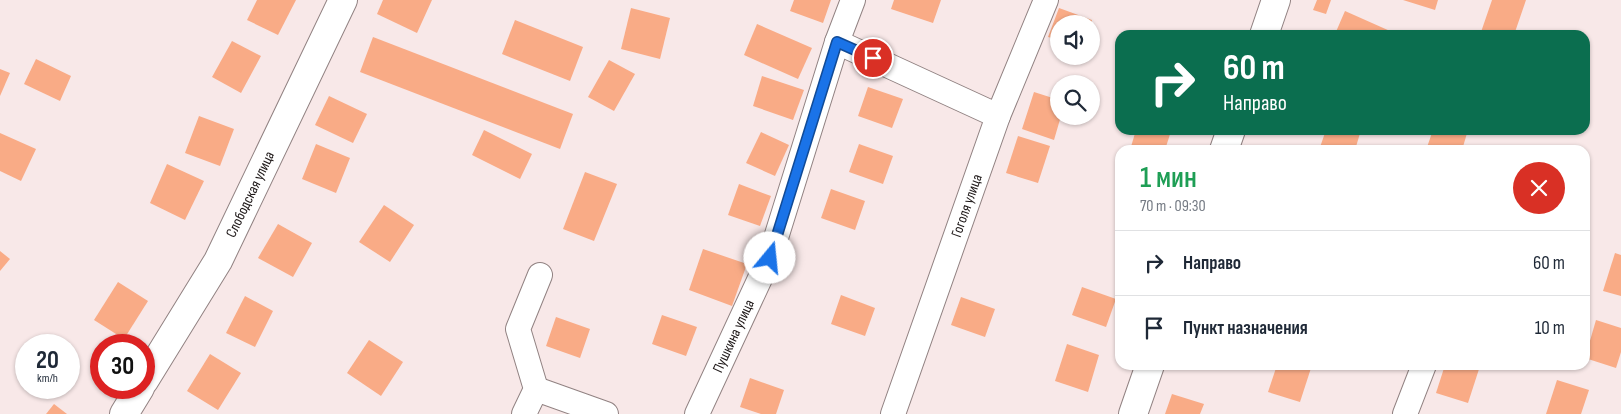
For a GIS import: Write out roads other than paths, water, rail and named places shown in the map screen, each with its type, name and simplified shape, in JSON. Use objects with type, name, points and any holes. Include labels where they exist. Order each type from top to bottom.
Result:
[{"type":"street","name":"Слободская улица","points":[[155,363],[218,261],[343,0]]},
{"type":"street","name":"Пушкина улица","points":[[697,414],[770,258],[837,42],[853,0]]},
{"type":"street","name":"Гоголя улица","points":[[893,414],[998,116],[1046,0]]},
{"type":"street","points":[[1266,30],[1276,0]]},
{"type":"street","points":[[837,42],[998,116]]},
{"type":"street","points":[[524,414],[536,388],[518,330],[540,275]]},
{"type":"street","points":[[1133,414],[1148,370]]},
{"type":"street","points":[[1405,414],[1422,370]]},
{"type":"street","points":[[536,388],[606,414]]},
{"type":"street","points":[[124,414],[133,399]]}]
